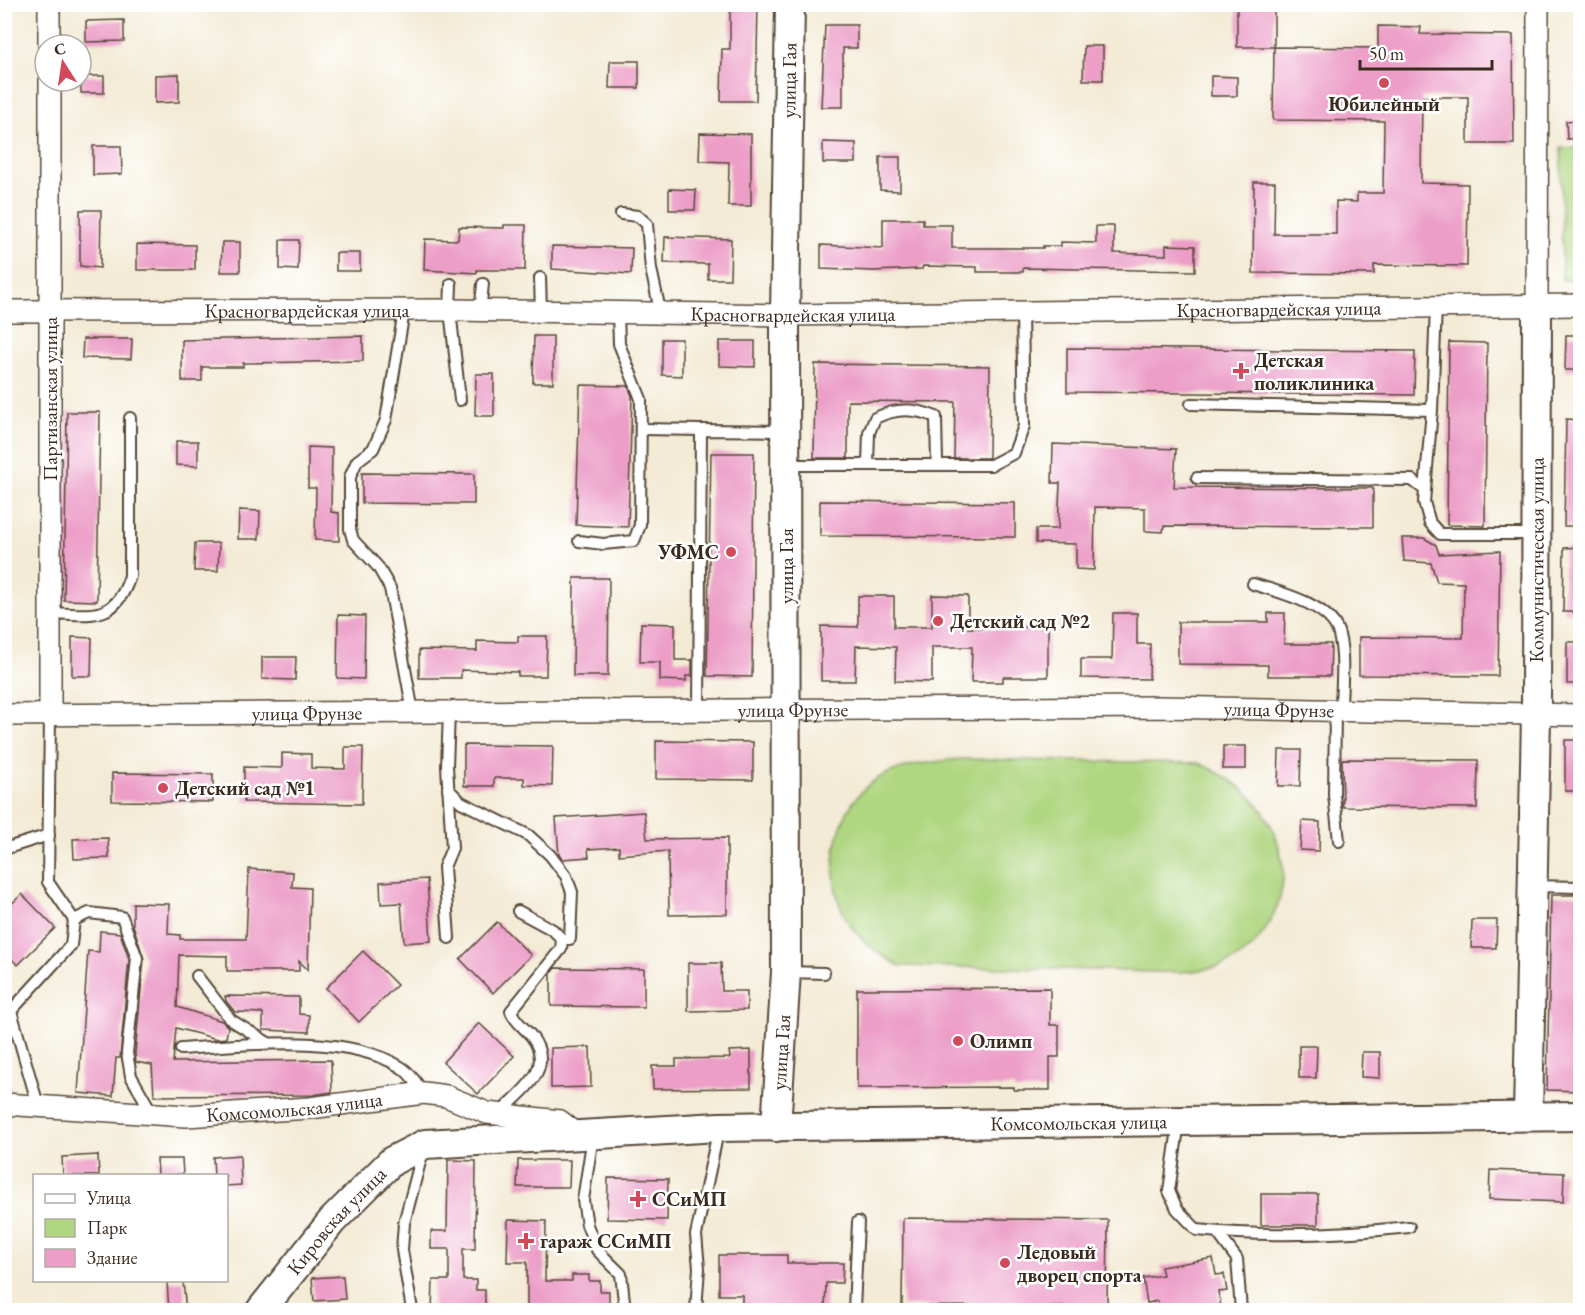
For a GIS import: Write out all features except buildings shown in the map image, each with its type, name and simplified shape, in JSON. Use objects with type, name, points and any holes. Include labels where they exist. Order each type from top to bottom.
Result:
[{"type":"street","points":[[49,4],[49,33]]},
{"type":"street","name":"улица Гая","points":[[776,1127],[786,972],[785,315],[790,4]]},
{"type":"street","name":"Коммунистическая улица","points":[[1528,1116],[1536,715],[1538,4]]},
{"type":"street","name":"Партизанская улица","points":[[50,93],[50,716]]},
{"type":"street","name":"Красногвардейская улица","points":[[4,311],[450,310],[661,315],[785,315],[1581,305]]},
{"type":"street","name":"улица Фрунзе","points":[[4,715],[1159,708],[1581,715]]},
{"type":"street","name":"Комсомольская улица","points":[[4,1104],[186,1116],[310,1108],[424,1093],[446,1096],[499,1114],[577,1129]]},
{"type":"street","name":"Комсомольская улица","points":[[424,1144],[577,1129],[1581,1116]]},
{"type":"street","name":"Кировская улица","points":[[261,1311],[332,1221],[392,1161],[424,1144]]},
{"type":"lane","points":[[621,214],[638,216],[646,224],[651,269],[661,315]]},
{"type":"lane","points":[[540,278],[541,311]]},
{"type":"lane","points":[[451,284],[450,310],[460,400]]},
{"type":"lane","points":[[480,312],[483,284]]},
{"type":"lane","points":[[1436,306],[1432,410],[1425,490],[1430,523],[1440,534],[1536,534]]},
{"type":"lane","points":[[404,311],[386,420],[373,449],[357,461],[350,477],[350,529],[352,540],[378,567],[390,588],[412,712]]},
{"type":"lane","points":[[786,465],[991,465],[1014,453],[1024,426],[1022,312]]},
{"type":"lane","points":[[579,541],[603,544],[634,541],[640,525],[641,399],[620,344],[618,313]]},
{"type":"lane","points":[[1191,404],[1432,410]]},
{"type":"lane","points":[[868,464],[869,433],[874,418],[892,410],[917,410],[936,417],[937,464]]},
{"type":"lane","points":[[50,613],[97,614],[113,609],[124,595],[130,576],[130,418]]},
{"type":"lane","points":[[642,429],[786,431]]},
{"type":"lane","points":[[699,709],[701,430]]},
{"type":"lane","points":[[1197,478],[1412,480],[1425,490]]},
{"type":"lane","points":[[1254,584],[1287,594],[1322,610],[1339,633],[1334,795],[1339,841]]},
{"type":"lane","points":[[449,712],[448,789],[452,848],[444,867],[449,938]]},
{"type":"lane","points":[[38,1105],[11,1011],[71,945],[74,920],[48,882],[50,716]]},
{"type":"lane","points":[[448,789],[461,802],[528,835],[550,855],[566,876],[572,892],[570,939],[562,939],[553,930],[518,911]]},
{"type":"lane","points":[[4,849],[49,835]]},
{"type":"lane","points":[[1532,886],[1581,887]]},
{"type":"lane","points":[[74,920],[88,913],[122,917],[137,958],[127,1053],[131,1076],[152,1113]]},
{"type":"lane","points":[[499,1114],[534,1078],[542,1057],[541,1049],[511,1011],[561,949],[562,939]]},
{"type":"lane","points":[[786,972],[824,973]]},
{"type":"lane","points":[[197,976],[231,1020],[268,1044]]},
{"type":"lane","points":[[181,1049],[298,1042],[373,1054],[401,1067],[424,1093]]},
{"type":"lane","points":[[1179,1122],[1169,1191],[1177,1209],[1197,1230],[1340,1235],[1409,1227]]},
{"type":"lane","points":[[696,1311],[699,1268],[696,1235],[719,1127]]},
{"type":"lane","points":[[577,1129],[587,1225],[597,1250],[621,1274],[625,1311]]},
{"type":"lane","points":[[412,1311],[402,1250],[404,1223],[422,1161],[424,1144]]},
{"type":"lane","points":[[854,1311],[858,1222]]},
{"type":"lane","points":[[1217,1232],[1237,1259],[1241,1311]]},
{"type":"green space","points":[[1561,148],[1580,148],[1580,280],[1562,280]]},
{"type":"green space","points":[[962,759],[1198,763],[1215,771],[1254,800],[1272,827],[1278,843],[1283,876],[1277,906],[1271,920],[1252,946],[1241,956],[1215,967],[1183,972],[900,966],[867,944],[851,926],[842,911],[834,875],[834,856],[838,838],[852,804],[873,782],[884,775],[909,766]]},
{"type":"place","name":"Юбилейный","points":[[1384,83]]},
{"type":"place","name":"Детская поликлиника","points":[[1241,371]]},
{"type":"place","name":"УФМС","points":[[731,552]]},
{"type":"place","name":"Детский сад №2","points":[[938,621]]},
{"type":"place","name":"Детский сад №1","points":[[163,788]]},
{"type":"place","name":"Олимп","points":[[958,1041]]},
{"type":"place","name":"ССиМП","points":[[638,1199]]},
{"type":"place","name":"гараж ССиМП","points":[[526,1241]]},
{"type":"place","name":"Ледовый дворец спорта","points":[[1005,1263]]}]
